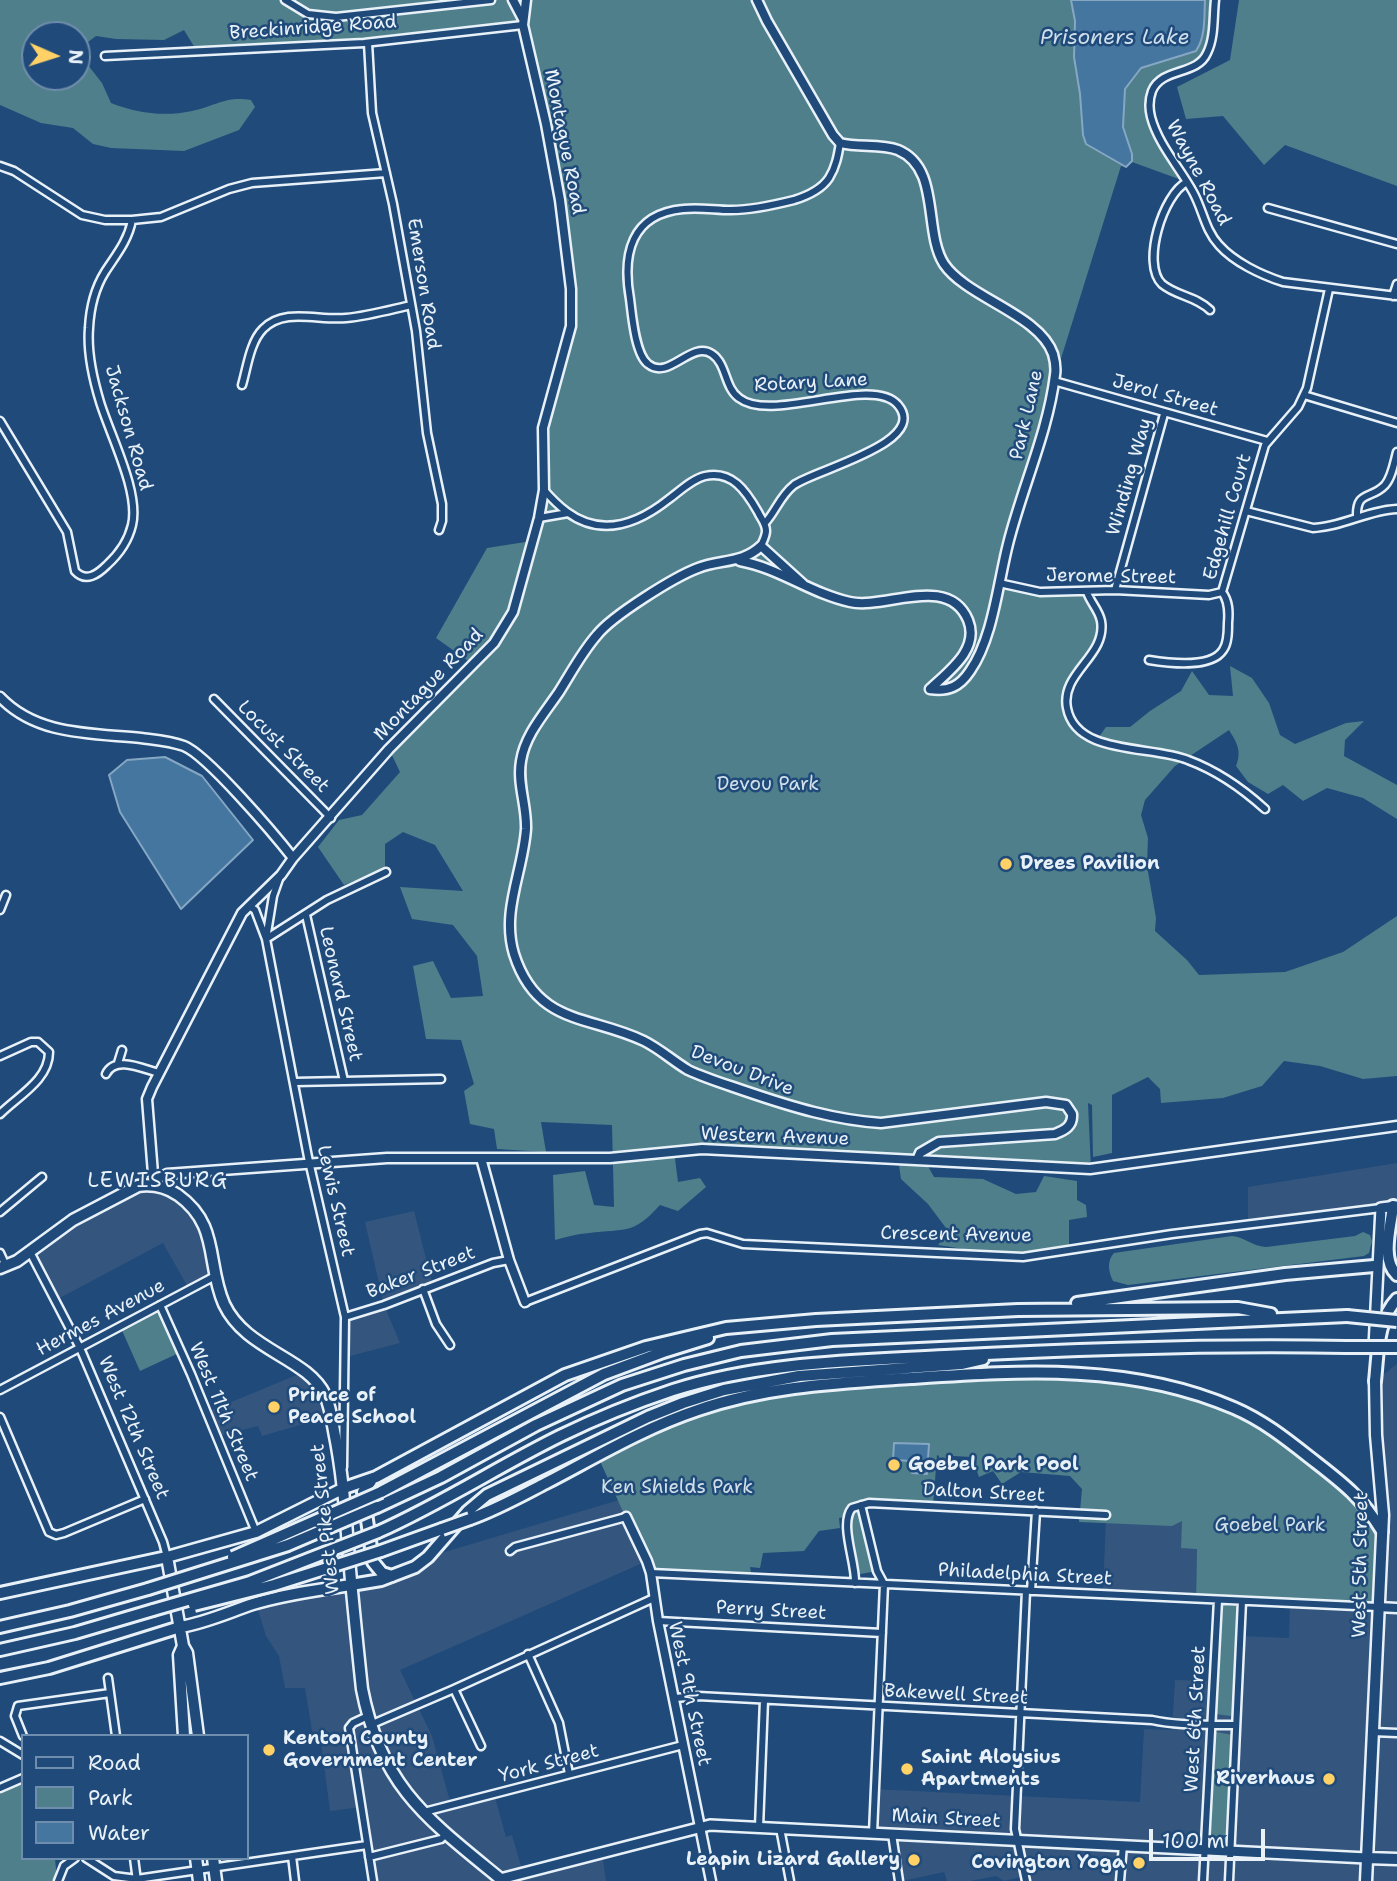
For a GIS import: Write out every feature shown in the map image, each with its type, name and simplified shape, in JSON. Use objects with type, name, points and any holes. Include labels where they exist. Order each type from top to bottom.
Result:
[{"type":"highway","points":[[1395,1206],[1389,1261],[1397,1275]]},
{"type":"highway","points":[[1018,1310],[1272,1276],[1374,1266]]},
{"type":"highway","points":[[1374,1381],[1381,1328],[1389,1308],[1397,1300]]},
{"type":"highway","points":[[344,1488],[376,1477],[586,1366],[677,1338],[726,1328],[769,1323],[1018,1310],[1238,1308],[1288,1317]]},
{"type":"highway","points":[[0,1628],[148,1589],[288,1545],[441,1477],[549,1419],[622,1385],[684,1365],[768,1347],[832,1340],[1288,1317],[1347,1316],[1397,1321]]},
{"type":"highway","points":[[181,1579],[381,1492],[593,1380],[663,1352],[769,1323]]},
{"type":"highway","points":[[154,1612],[250,1582],[378,1532],[607,1413],[675,1389],[751,1371],[796,1364],[1140,1346],[1397,1348]]},
{"type":"highway","points":[[0,1650],[274,1585],[470,1519],[513,1501],[575,1468],[620,1437],[683,1403],[756,1383],[799,1376],[961,1364],[1013,1352]]},
{"type":"highway","points":[[351,1585],[392,1576],[415,1567],[428,1557],[468,1511],[487,1495],[566,1457],[721,1402],[816,1384],[1025,1371],[1108,1375],[1183,1390],[1235,1408],[1278,1432],[1355,1493],[1382,1531]]},
{"type":"highway","points":[[376,1477],[366,1485],[363,1492],[373,1562],[382,1573],[392,1576]]},
{"type":"highway","points":[[0,1592],[167,1557]]},
{"type":"highway","points":[[0,1678],[83,1658],[180,1627]]},
{"type":"main road","points":[[3,1267],[30,1252],[73,1220],[119,1194],[138,1186],[154,1186]]},
{"type":"main road","name":"West Pike Street","points":[[154,1186],[171,1191],[196,1211],[206,1228],[224,1303],[240,1328],[304,1372],[325,1394],[343,1472],[362,1689],[381,1755],[392,1774],[423,1813],[502,1880]]},
{"type":"main road","name":"Crescent Avenue","points":[[1381,1208],[1395,1206]]},
{"type":"main road","name":"West 5th Street","points":[[1366,1881],[1382,1531],[1374,1381],[1381,1208]]},
{"type":"main road","points":[[167,1557],[256,1532],[344,1488]]},
{"type":"main road","name":"West 12th Street","points":[[167,1557],[183,1646]]},
{"type":"main road","points":[[180,1627],[256,1603],[302,1592],[351,1585]]},
{"type":"main road","points":[[183,1646],[179,1655],[184,1734]]},
{"type":"main road","points":[[183,1646],[187,1653],[198,1734]]},
{"type":"main road","name":"Main Street","points":[[502,1880],[701,1827],[759,1827],[1397,1859]]},
{"type":"main road","points":[[214,1863],[216,1881]]},
{"type":"street","points":[[285,0],[308,14],[336,17],[491,0]]},
{"type":"street","name":"Montague Road","points":[[154,1186],[148,1098],[234,927],[248,906],[281,875],[389,749],[494,643],[513,612],[539,518],[544,490],[543,428],[571,326],[571,289],[560,200],[546,124],[523,22],[513,0]]},
{"type":"street","name":"Montague Road","points":[[523,22],[526,0]]},
{"type":"street","points":[[757,0],[767,22],[840,143]]},
{"type":"street","name":"Wayne Road","points":[[1215,0],[1211,41],[1204,59],[1158,82],[1151,94],[1149,106],[1160,138],[1200,207],[1206,228],[1230,255],[1272,279],[1329,289],[1395,296]]},
{"type":"street","name":"Breckinridge Road","points":[[105,56],[368,43],[523,22]]},
{"type":"street","name":"Emerson Road","points":[[368,43],[372,113],[416,331],[427,433],[442,504],[439,530]]},
{"type":"street","name":"Park Lane","points":[[840,143],[892,148],[901,151],[916,164],[926,189],[934,243],[942,261],[964,282],[1018,318],[1044,340],[1053,355],[1056,373],[1042,433],[1008,542],[986,633],[970,671],[956,687],[942,691],[930,689]]},
{"type":"street","name":"Rotary Lane","points":[[765,523],[776,504],[796,484],[882,446],[897,436],[903,424],[901,408],[889,398],[869,395],[789,404],[751,404],[741,401],[733,394],[717,359],[706,351],[698,351],[667,367],[656,368],[649,365],[638,346],[626,278],[629,251],[642,227],[665,212],[696,208],[749,209],[782,203],[816,191],[830,177],[840,143]]},
{"type":"street","points":[[0,166],[14,171],[83,215],[105,220],[132,220],[175,213],[229,189],[252,183],[386,173]]},
{"type":"street","points":[[1187,182],[1168,199],[1154,251],[1154,269],[1166,286],[1202,302],[1210,310]]},
{"type":"street","points":[[1268,208],[1397,244]]},
{"type":"street","name":"Jackson Road","points":[[0,421],[67,532],[75,572],[83,577],[95,576],[124,547],[133,524],[132,493],[100,403],[88,342],[90,315],[96,291],[103,275],[130,234],[132,220]]},
{"type":"street","points":[[1395,296],[1397,284]]},
{"type":"street","name":"Edgehill Court","points":[[1149,660],[1201,662],[1217,656],[1224,648],[1228,635],[1228,603],[1222,592],[1258,464],[1268,441],[1298,407],[1304,395],[1329,289]]},
{"type":"street","points":[[243,385],[256,338],[262,329],[272,322],[295,316],[344,318],[411,305]]},
{"type":"street","name":"Jerol Street","points":[[1054,381],[1268,441]]},
{"type":"street","points":[[1304,395],[1397,423]]},
{"type":"street","name":"Winding Way","points":[[1115,590],[1164,414]]},
{"type":"street","points":[[1357,517],[1358,503],[1362,498],[1387,483],[1397,452]]},
{"type":"street","points":[[544,490],[568,513],[591,524],[610,527],[652,513],[700,477],[718,475],[730,478],[741,486],[765,523],[766,534],[761,546]]},
{"type":"street","points":[[1246,510],[1313,527],[1343,523],[1357,517],[1397,509]]},
{"type":"street","points":[[539,518],[568,513]]},
{"type":"street","name":"Devou Drive","points":[[803,584],[761,546],[748,557],[737,561],[711,564],[690,571],[610,621],[592,642],[531,733],[521,762],[520,780],[526,831],[511,899],[509,924],[514,955],[529,984],[550,1006],[565,1015],[643,1041],[707,1078],[815,1114],[881,1123],[1046,1102],[1066,1105],[1072,1114],[1072,1123],[1066,1130],[1055,1134],[939,1142],[920,1153],[917,1160]]},
{"type":"street","name":"Devou Drive","points":[[737,561],[754,564],[819,592],[855,603],[873,603],[921,595],[937,596],[955,604],[967,618],[971,632],[970,644],[961,659],[930,689]]},
{"type":"street","name":"Jerome Street","points":[[999,583],[1040,592],[1115,590],[1209,595],[1222,592]]},
{"type":"street","points":[[1087,592],[1101,624],[1099,642],[1071,682],[1067,693],[1066,708],[1075,728],[1096,741],[1110,745],[1168,753],[1188,760],[1226,780],[1265,809]]},
{"type":"street","points":[[0,697],[20,715],[41,725],[160,740],[191,749],[225,781],[293,858]]},
{"type":"street","name":"Locust Street","points":[[214,699],[331,818]]},
{"type":"street","points":[[266,939],[330,899],[386,872]]},
{"type":"street","name":"Lewis Street","points":[[266,939],[273,896],[281,875]]},
{"type":"street","points":[[0,911],[6,895]]},
{"type":"street","name":"Lewis Street","points":[[248,906],[256,910],[266,939],[309,1163],[345,1317],[343,1472]]},
{"type":"street","name":"Leonard Street","points":[[306,915],[344,1081]]},
{"type":"street","points":[[0,1056],[31,1042],[38,1042],[49,1052],[47,1068],[40,1077],[0,1114]]},
{"type":"street","points":[[118,1063],[122,1050]]},
{"type":"street","points":[[106,1074],[111,1066],[118,1063],[159,1073]]},
{"type":"street","points":[[295,1082],[441,1079]]},
{"type":"street","name":"Western Avenue","points":[[154,1186],[159,1178],[167,1174],[309,1163],[387,1158],[610,1158],[715,1149],[1090,1170],[1397,1126]]},
{"type":"street","points":[[481,1158],[509,1260],[525,1301]]},
{"type":"street","points":[[0,1212],[42,1177]]},
{"type":"street","name":"Crescent Avenue","points":[[525,1301],[707,1233],[743,1244],[1014,1257],[1185,1232],[1381,1208]]},
{"type":"street","name":"West 12th Street","points":[[30,1252],[79,1348],[145,1499],[167,1557]]},
{"type":"street","points":[[0,1253],[3,1267]]},
{"type":"street","name":"Baker Street","points":[[345,1317],[493,1263],[509,1260]]},
{"type":"street","name":"Hermes Avenue","points":[[0,1390],[217,1275]]},
{"type":"street","points":[[424,1289],[436,1324],[450,1345]]},
{"type":"street","name":"West 11th Street","points":[[160,1304],[256,1532]]},
{"type":"street","points":[[0,1417],[49,1532],[56,1535],[64,1533],[145,1499]]},
{"type":"street","name":"Dalton Street","points":[[861,1505],[869,1503],[1106,1515]]},
{"type":"street","points":[[855,1583],[846,1517],[852,1508],[861,1505],[877,1571],[884,1584],[873,1833]]},
{"type":"street","points":[[1026,1881],[1015,1829],[1036,1511]]},
{"type":"street","points":[[510,1551],[515,1547],[626,1517]]},
{"type":"street","name":"West 9th Street","points":[[626,1517],[651,1573],[658,1621],[711,1881]]},
{"type":"street","name":"Philadelphia Street","points":[[651,1573],[1397,1608]]},
{"type":"street","points":[[373,1881],[349,1728],[353,1723],[369,1720],[454,1689],[654,1598]]},
{"type":"street","name":"West 6th Street","points":[[1203,1881],[1218,1600]]},
{"type":"street","name":"West 6th Street","points":[[1229,1881],[1242,1601]]},
{"type":"street","name":"Perry Street","points":[[658,1621],[882,1633]]},
{"type":"street","points":[[527,1654],[559,1723],[569,1774]]},
{"type":"street","points":[[108,1678],[116,1734]]},
{"type":"street","points":[[454,1689],[481,1746]]},
{"type":"street","points":[[22,1734],[15,1716],[18,1706],[110,1693]]},
{"type":"street","name":"Bakewell Street","points":[[674,1698],[698,1696],[1152,1720],[1179,1724],[1236,1724]]},
{"type":"street","points":[[759,1827],[764,1700]]},
{"type":"street","points":[[1373,1732],[1397,1733]]},
{"type":"street","points":[[0,1741],[21,1754]]},
{"type":"street","name":"York Street","points":[[423,1813],[683,1745]]},
{"type":"street","points":[[0,1788],[21,1779]]},
{"type":"street","points":[[780,1828],[790,1881]]},
{"type":"street","points":[[369,1857],[441,1839],[447,1833]]},
{"type":"street","points":[[892,1834],[899,1881]]},
{"type":"street","points":[[248,1860],[367,1845]]},
{"type":"street","points":[[1120,1881],[1123,1845]]},
{"type":"street","points":[[292,1856],[295,1881]]},
{"type":"street","points":[[58,1881],[64,1866],[72,1860]]},
{"type":"street","points":[[89,1860],[114,1875],[137,1880],[198,1876],[214,1863],[247,1860]]},
{"type":"street","points":[[134,1860],[137,1880]]},
{"type":"shaded area","points":[[1397,1163],[1397,1206],[1248,1224],[1248,1187]]},
{"type":"shaded area","points":[[154,1186],[196,1211],[217,1275],[189,1289],[163,1243],[56,1300],[30,1252],[119,1194]]},
{"type":"shaded area","points":[[414,1211],[433,1286],[384,1305],[365,1222]]},
{"type":"shaded area","points":[[384,1305],[400,1343],[346,1357],[345,1317]]},
{"type":"shaded area","points":[[1397,1364],[1397,1881],[1026,1881],[1025,1876],[1004,1881],[996,1876],[970,1881],[947,1881],[944,1872],[907,1880],[899,1878],[892,1834],[873,1833],[874,1789],[1140,1802],[1144,1729],[1172,1730],[1175,1680],[1214,1681],[1216,1643],[1240,1636],[1289,1638],[1290,1603],[1383,1515],[1375,1381]]},
{"type":"shaded area","name":"Prince of Peace School","points":[[304,1372],[315,1381],[331,1416],[262,1436],[258,1426],[223,1435],[216,1433],[207,1412]]},
{"type":"shaded area","points":[[619,1500],[647,1561],[400,1670],[432,1736],[451,1805],[494,1794],[506,1837],[512,1835],[523,1873],[602,1853],[606,1881],[373,1881],[361,1807],[330,1811],[321,1742],[314,1743],[305,1688],[285,1688],[279,1656],[266,1636],[256,1603],[381,1580],[428,1557]]},
{"type":"shaded area","points":[[1106,1515],[1182,1521],[1197,1548],[1196,1599],[1103,1594]]},
{"type":"green space","name":"Devou Park","points":[[0,0],[1215,0],[1211,41],[1204,59],[1174,73],[1153,88],[1151,116],[1187,182],[1132,162],[1126,167],[1121,166],[1054,381],[999,582],[1027,590],[1087,592],[1098,612],[1100,638],[1067,693],[1070,718],[1096,741],[1106,727],[1130,727],[1181,691],[1192,671],[1209,695],[1233,696],[1230,666],[1252,678],[1269,703],[1280,735],[1295,744],[1346,723],[1364,721],[1345,740],[1344,756],[1397,785],[1397,819],[1363,798],[1327,788],[1303,801],[1283,785],[1268,794],[1248,782],[1236,766],[1238,747],[1229,730],[1175,766],[1145,800],[1141,815],[1148,838],[1147,866],[1156,918],[1155,931],[1187,960],[1199,975],[1285,972],[1343,952],[1397,916],[1397,1076],[1363,1079],[1320,1066],[1284,1061],[1262,1086],[1223,1098],[1161,1103],[1160,1089],[1148,1077],[1112,1095],[1112,1153],[1093,1157],[1092,1105],[1088,1103],[1091,1169],[925,1161],[934,1177],[983,1179],[1016,1194],[1036,1192],[1044,1176],[1077,1181],[1077,1200],[1086,1205],[1087,1217],[1069,1220],[1069,1246],[1024,1254],[989,1253],[938,1245],[949,1232],[928,1204],[901,1179],[898,1158],[674,1151],[678,1182],[700,1178],[706,1187],[678,1211],[660,1205],[642,1222],[628,1229],[580,1234],[555,1240],[553,1175],[585,1171],[594,1205],[614,1207],[612,1125],[541,1122],[546,1152],[497,1149],[494,1129],[470,1124],[464,1091],[474,1084],[461,1040],[426,1039],[413,966],[433,961],[451,998],[483,996],[477,956],[453,925],[412,919],[400,887],[463,891],[435,845],[403,832],[385,844],[385,869],[344,885],[318,847],[339,820],[362,815],[400,772],[389,749],[474,665],[436,638],[487,548],[532,541],[539,518],[543,428],[571,326],[560,200],[523,25],[198,53],[184,30],[164,40],[96,36],[91,40],[91,21],[21,21],[21,91],[91,91],[91,69],[102,83],[111,103],[140,112],[171,114],[192,111],[227,100],[242,99],[251,100],[255,107],[239,130],[184,151],[111,148],[93,144],[73,128],[41,123],[0,105]]},
{"type":"green space","points":[[1239,0],[1397,0],[1397,186],[1285,145],[1264,165],[1223,116],[1186,119],[1177,87],[1230,60]]},
{"type":"green space","points":[[1363,1232],[1370,1235],[1372,1241],[1369,1253],[1364,1256],[1128,1285],[1113,1281],[1109,1270],[1110,1259],[1114,1253],[1232,1236],[1266,1247],[1355,1236]]},
{"type":"green space","points":[[160,1305],[181,1352],[140,1371],[120,1326]]},
{"type":"green space","name":"Goebel Park","points":[[1065,1376],[1134,1382],[1200,1400],[1246,1418],[1268,1431],[1346,1492],[1382,1531],[1378,1607],[1196,1599],[1197,1549],[1181,1548],[1182,1521],[1172,1526],[1079,1522],[1082,1489],[1070,1476],[1021,1472],[1002,1484],[993,1471],[979,1477],[972,1457],[952,1456],[940,1464],[937,1455],[933,1506],[869,1503],[863,1508],[877,1571],[855,1575],[846,1517],[839,1518],[840,1528],[819,1531],[804,1551],[763,1553],[760,1568],[750,1567],[752,1578],[651,1573],[599,1459],[669,1426],[721,1407],[779,1395],[821,1389]]},
{"type":"green space","points":[[1222,1605],[1238,1608],[1231,1716],[1216,1714]]},
{"type":"green space","points":[[1216,1732],[1233,1735],[1226,1842],[1210,1840]]},
{"type":"green space","points":[[21,1779],[21,1860],[55,1860],[57,1881],[0,1881],[0,1788]]},
{"type":"water","name":"Prisoners Lake","points":[[1071,0],[1205,0],[1203,33],[1196,51],[1141,68],[1125,89],[1123,127],[1132,154],[1132,161],[1126,167],[1086,144],[1083,135],[1074,57],[1075,21]]},
{"type":"water","points":[[165,757],[202,776],[253,840],[181,909],[120,812],[109,775],[127,760]]},
{"type":"water","points":[[894,1443],[929,1444],[927,1474],[912,1473],[912,1461],[893,1460]]},
{"type":"place","name":"Drees Pavilion","points":[[1006,864]]},
{"type":"place","name":"Prince of Peace School","points":[[274,1407]]},
{"type":"place","name":"Goebel Park Pool","points":[[894,1465]]},
{"type":"place","name":"Kenton County Government Center","points":[[269,1750]]},
{"type":"place","name":"Saint Aloysius Apartments","points":[[907,1769]]},
{"type":"place","name":"Riverhaus","points":[[1329,1779]]},
{"type":"place","name":"Leapin Lizard Gallery","points":[[914,1860]]},
{"type":"place","name":"Covington Yoga","points":[[1139,1863]]},
{"type":"district","name":"LEWISBURG","points":[[158,1182]]},
{"type":"park label","name":"Ken Shields Park","points":[[677,1488]]}]
